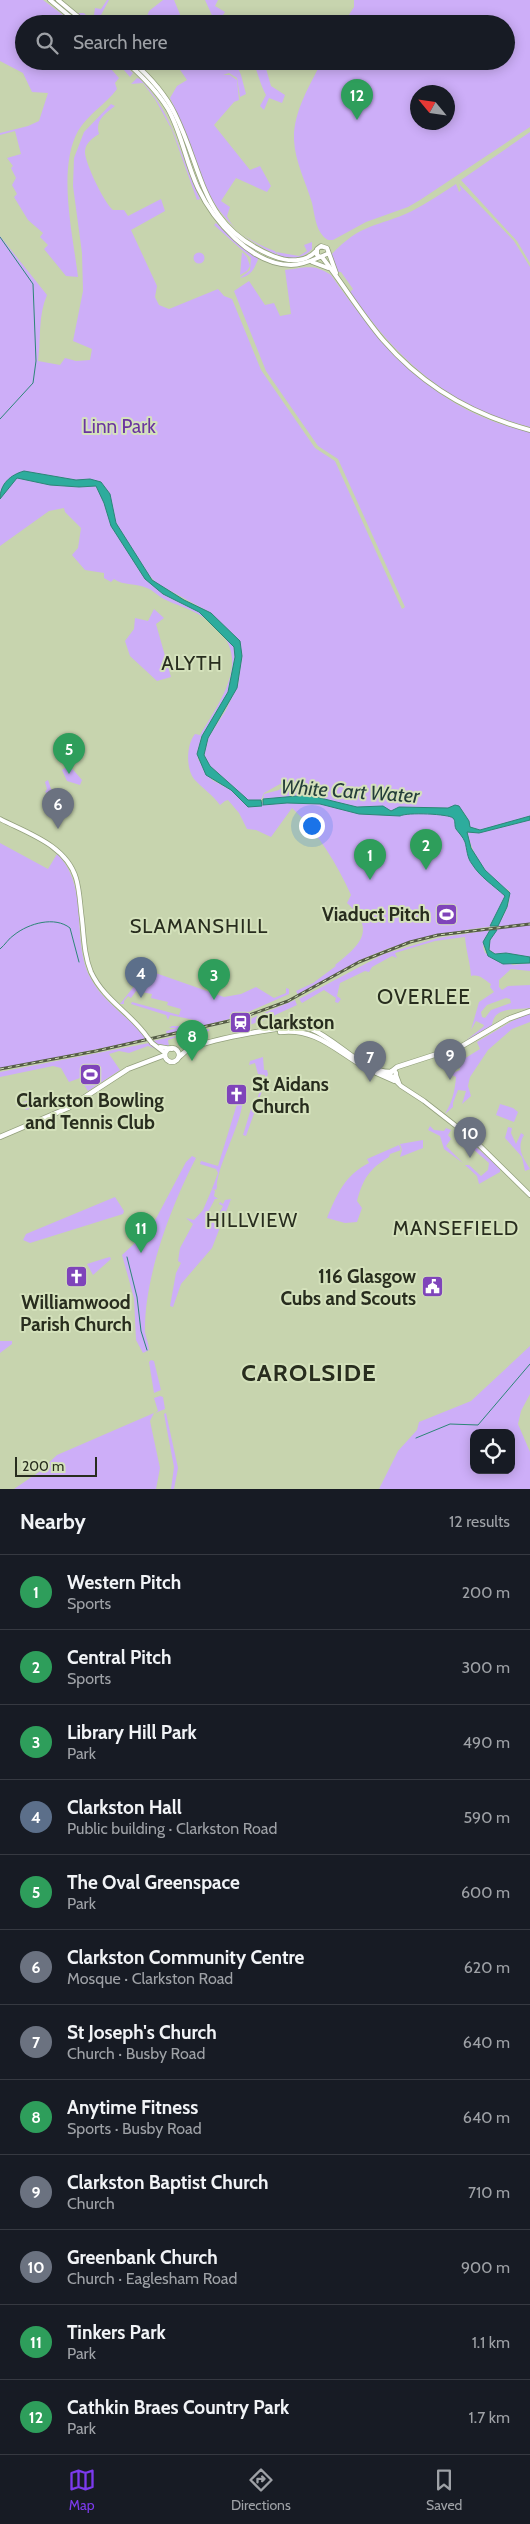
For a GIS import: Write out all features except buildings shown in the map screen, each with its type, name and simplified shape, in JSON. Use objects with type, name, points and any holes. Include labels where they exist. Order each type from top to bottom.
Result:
[{"type":"main road","points":[[50,0],[68,15]]},
{"type":"main road","points":[[58,0],[76,15]]},
{"type":"main road","points":[[134,70],[152,87],[168,110],[197,186],[208,207],[228,233],[251,251],[274,262],[292,265],[309,262],[327,254]]},
{"type":"main road","points":[[141,70],[157,86],[174,113],[204,193],[216,213],[236,235],[256,248],[285,260],[302,260],[316,251],[319,246],[324,246],[328,249],[327,254],[340,282]]},
{"type":"main road","points":[[316,251],[383,339],[426,380],[464,405],[491,418],[530,430]]},
{"type":"main road","points":[[309,262],[322,265],[334,273]]},
{"type":"main road","points":[[0,819],[52,847],[66,858],[76,876],[84,946],[91,972],[102,991],[139,1025],[148,1038],[171,1062]]},
{"type":"main road","points":[[376,1074],[393,1074],[402,1066],[462,1046],[508,1019],[530,1011]]},
{"type":"main road","points":[[156,1060],[171,1062],[191,1048],[199,1045],[288,1027],[302,1027],[315,1031],[374,1069],[393,1074],[399,1085]]},
{"type":"main road","points":[[199,1045],[283,1031],[301,1031],[317,1036],[376,1074],[399,1085],[464,1132],[530,1195]]},
{"type":"main road","points":[[158,1047],[173,1049],[191,1048]]},
{"type":"main road","points":[[0,1136],[68,1108],[128,1069],[156,1060],[173,1049]]},
{"type":"main road","points":[[173,1049],[178,1052],[179,1057]]},
{"type":"green space","points":[[0,0],[43,0],[63,15],[15,15],[15,69],[0,61]]},
{"type":"green space","points":[[109,0],[101,15],[94,15],[95,8],[101,9]]},
{"type":"green space","points":[[163,0],[174,0],[180,15],[147,15],[149,11]]},
{"type":"green space","points":[[205,0],[218,0],[215,6],[225,12],[223,15],[212,15]]},
{"type":"green space","points":[[354,0],[530,0],[530,127],[408,207],[366,222],[333,240],[328,240],[324,237],[317,224],[296,156],[294,140],[294,130],[299,109],[318,70],[515,70],[515,15],[349,15],[354,7]]},
{"type":"green space","points":[[17,70],[112,70],[119,78],[115,83],[117,89],[78,131],[68,164],[68,202],[78,277],[66,276],[44,249],[48,245],[40,237],[43,233],[28,220],[14,197],[17,194],[12,185],[16,178],[11,168],[13,166],[7,158],[21,154],[15,131],[0,135],[0,133],[28,126],[39,121],[48,93],[32,92],[23,73]]},
{"type":"green space","points":[[124,70],[130,70],[133,73],[130,77]]},
{"type":"green space","points":[[180,70],[239,70],[241,75],[246,94],[240,97],[237,78],[229,73],[223,75],[230,75],[237,80],[239,100],[234,102],[214,125],[250,170],[260,166],[271,186],[267,192],[236,178],[221,201],[230,207],[227,216],[234,226],[232,225],[218,208],[207,189],[170,98],[177,86],[187,80]]},
{"type":"green space","points":[[256,70],[266,70],[271,86],[285,95],[282,103],[269,98],[264,110],[260,106],[266,95]]},
{"type":"green space","points":[[137,78],[140,79],[152,92],[169,121],[200,199],[197,200],[172,130],[155,99],[143,83],[131,84]]},
{"type":"green space","name":"Linn Park","points":[[111,104],[115,106],[101,118],[98,125],[99,134],[87,145],[86,156],[100,191],[113,210],[124,210],[128,216],[161,199],[165,211],[131,230],[157,286],[155,297],[159,305],[169,309],[218,289],[224,296],[232,299],[261,370],[315,448],[335,461],[402,609],[405,607],[338,459],[318,446],[266,371],[234,291],[249,281],[265,305],[274,303],[280,316],[291,314],[285,270],[309,267],[325,271],[331,275],[371,328],[415,374],[467,410],[497,423],[530,432],[530,816],[480,830],[470,827],[465,814],[456,806],[448,808],[399,807],[391,811],[383,806],[357,807],[308,795],[263,799],[264,794],[279,790],[283,786],[280,784],[264,793],[261,800],[248,800],[210,766],[204,755],[208,738],[226,710],[238,684],[242,656],[238,640],[211,613],[156,583],[143,568],[138,566],[163,594],[199,612],[209,622],[194,612],[163,599],[152,590],[139,585],[122,583],[114,579],[111,582],[104,578],[104,573],[85,570],[72,555],[78,548],[81,528],[65,512],[64,508],[49,511],[0,546],[0,236],[47,295],[41,319],[38,361],[60,365],[65,358],[76,361],[90,360],[92,349],[73,341],[83,291],[82,253],[73,186],[74,158],[84,132]]},
{"type":"green space","points":[[530,132],[530,263],[517,241],[461,180]]},
{"type":"green space","points":[[456,184],[459,192],[461,190],[459,184],[514,241],[530,267],[530,427],[501,419],[475,408],[429,379],[408,361],[388,341],[352,295],[350,292],[353,289],[341,272],[338,272],[331,255],[342,244],[361,231],[412,211]]},
{"type":"green space","points":[[216,223],[239,245],[259,257],[254,268],[244,277],[240,278],[250,270],[251,258],[214,225]]},
{"type":"green space","points":[[248,238],[275,251],[277,255],[251,241]]},
{"type":"green space","points":[[312,242],[312,249],[300,257],[287,258],[278,255],[276,252],[299,256],[307,251],[304,245]]},
{"type":"green space","points":[[199,252],[205,258],[199,264],[193,258]]},
{"type":"green space","points":[[242,252],[247,257],[250,266],[247,271],[240,275]]},
{"type":"green space","points":[[154,609],[164,618],[156,624],[171,677],[157,681],[130,656],[125,641],[134,629],[135,618],[148,621]]},
{"type":"green space","points":[[223,636],[234,647],[235,657],[228,692],[202,736],[198,759],[212,780],[231,790],[247,805],[270,801],[314,801],[383,812],[453,813],[473,858],[508,896],[495,926],[432,936],[387,949],[353,964],[298,995],[296,991],[313,983],[352,951],[362,937],[363,929],[361,921],[347,903],[351,895],[333,860],[310,827],[292,808],[271,837],[256,830],[247,829],[239,813],[228,800],[220,805],[191,775],[188,763],[190,744],[195,734],[200,735],[210,719],[227,687],[231,672],[232,656]]},
{"type":"green space","points":[[69,765],[82,780],[80,785],[67,781],[62,770]]},
{"type":"green space","points":[[48,780],[51,789],[62,796],[60,800],[45,792],[47,789],[45,782]]},
{"type":"green space","points":[[530,820],[530,957],[506,953],[495,954],[488,948],[508,905],[509,890],[501,887],[487,874],[477,858],[467,832],[479,833]]},
{"type":"green space","points":[[0,843],[48,869],[57,854],[67,867],[77,897],[81,946],[84,962],[90,977],[109,1002],[146,1039],[0,1069]]},
{"type":"green space","points":[[490,930],[483,947],[485,953],[513,965],[530,963],[530,971],[511,969],[499,980],[499,987],[502,990],[508,986],[530,985],[530,1008],[501,1012],[496,1015],[492,1026],[464,1042],[483,1027],[484,1025],[476,1021],[471,1030],[479,1002],[494,992],[490,987],[491,984],[484,979],[479,976],[471,976],[465,937],[435,941],[395,953],[397,958],[392,956],[372,967],[369,972],[365,971],[340,983],[337,996],[341,999],[338,1003],[335,1002],[336,998],[324,990],[302,1003],[299,999],[384,954],[438,938]],"holes":[[[506,998],[510,999],[511,1003],[491,1010],[485,1018],[482,1017],[481,1012],[487,1005]]]},
{"type":"green space","points":[[147,970],[224,997],[241,994],[256,987],[274,998],[286,993],[286,988],[289,989],[289,994],[237,1017],[167,1035],[166,1031],[177,1028],[169,1028],[172,1026],[198,1026],[199,1021],[170,1015],[168,1020],[166,1015],[131,1004],[132,1002],[179,1015],[181,1009],[167,1005],[168,1002],[151,998],[152,994],[136,991],[131,998],[128,996],[124,1004],[120,1004]]},
{"type":"green space","points":[[295,1000],[297,1005],[262,1021],[262,1024],[259,1025],[258,1022],[246,1026],[247,1032],[244,1024],[250,1021],[250,1019]]},
{"type":"green space","points":[[530,1013],[530,1022],[512,1029],[488,1050],[470,1077],[468,1086],[471,1096],[462,1104],[466,1091],[458,1090],[453,1107],[445,1114],[456,1082],[456,1077],[450,1074],[460,1070],[459,1062],[480,1049],[477,1042],[512,1021]]},
{"type":"green space","points":[[209,1029],[209,1031],[192,1033]]},
{"type":"green space","points":[[189,1033],[189,1036],[179,1036],[168,1040],[169,1046],[153,1041]]},
{"type":"green space","name":"Clarkston Bowling and Tennis Club","points":[[149,1043],[159,1050],[148,1046],[129,1053],[119,1051],[109,1054],[120,1070],[88,1091],[80,1078],[69,1082],[61,1068],[53,1066],[0,1077],[0,1072]]},
{"type":"green space","points":[[263,1057],[264,1070],[267,1070],[268,1074],[246,1136],[243,1135],[253,1102],[256,1101],[265,1079],[265,1075],[258,1074],[255,1063],[249,1065],[250,1061]]},
{"type":"green space","points":[[241,1091],[243,1099],[238,1123],[218,1177],[216,1190],[212,1189],[218,1173],[216,1169],[200,1164],[201,1161],[218,1166]]},
{"type":"green space","points":[[34,1098],[37,1106],[26,1110],[25,1107],[29,1106],[30,1102],[14,1106]]},
{"type":"green space","points":[[500,1104],[513,1108],[518,1112],[514,1122],[496,1115]]},
{"type":"green space","points":[[430,1126],[434,1130],[444,1131],[446,1128],[451,1130],[448,1135],[451,1139],[446,1146],[463,1163],[444,1149],[440,1136],[428,1130]]},
{"type":"green space","points":[[508,1127],[512,1128],[511,1133],[516,1144],[521,1133],[524,1135],[521,1149],[530,1169],[525,1171],[522,1157],[505,1138]]},
{"type":"green space","points":[[459,1132],[500,1168],[500,1172],[479,1184],[477,1176],[465,1165],[469,1165],[481,1176],[488,1170],[489,1163],[457,1135]]},
{"type":"green space","points":[[423,1140],[423,1148],[400,1157],[402,1150],[400,1144]]},
{"type":"green space","points":[[399,1145],[401,1150],[390,1154],[389,1157],[372,1170],[364,1181],[357,1201],[362,1208],[357,1222],[345,1223],[327,1218],[343,1186],[354,1173],[369,1163],[367,1159]]},
{"type":"green space","points":[[192,1156],[196,1158],[177,1198],[154,1265],[146,1311],[145,1332],[149,1350],[143,1353],[136,1340],[134,1298],[122,1255],[151,1228],[186,1162]]},
{"type":"green space","points":[[212,1189],[215,1191],[214,1196],[218,1199],[215,1199],[208,1212],[210,1216],[217,1218],[223,1206],[219,1204],[220,1202],[223,1204],[225,1200],[231,1199],[212,1248],[181,1284],[173,1307],[170,1306],[176,1273],[181,1263],[178,1261],[180,1248],[193,1224],[186,1218],[194,1220],[203,1210]]},
{"type":"green space","points":[[115,1197],[124,1211],[123,1214],[30,1243],[23,1240],[26,1234]]},
{"type":"green space","points":[[110,1257],[111,1259],[93,1275],[87,1264]]},
{"type":"green space","points":[[0,1341],[12,1341],[12,1344],[0,1353]]},
{"type":"green space","points":[[530,1346],[530,1394],[521,1411],[518,1424],[530,1452],[530,1489],[379,1489],[398,1451],[417,1430],[419,1422],[471,1401]]},
{"type":"green space","points":[[151,1360],[154,1361],[161,1390],[154,1393],[149,1362]]},
{"type":"green space","points":[[163,1397],[165,1409],[155,1413],[158,1411],[154,1398]]},
{"type":"green space","points":[[154,1413],[150,1421],[160,1468],[156,1489],[14,1489],[39,1472],[57,1455]]},
{"type":"green space","points":[[166,1413],[178,1468],[174,1489],[171,1489],[174,1467],[164,1414]]},
{"type":"water","points":[[24,471],[76,480],[90,479],[101,482],[110,494],[116,523],[152,580],[184,600],[211,613],[240,641],[242,656],[237,688],[208,738],[204,755],[210,766],[248,800],[261,800],[262,806],[248,807],[231,790],[206,775],[197,754],[202,736],[228,692],[235,657],[234,647],[199,612],[163,594],[145,579],[111,526],[104,503],[96,486],[50,485],[17,478],[0,499],[0,494],[7,481],[14,475]]},
{"type":"water","points":[[308,795],[357,807],[383,806],[391,811],[399,807],[448,808],[455,805],[459,806],[469,821],[470,827],[480,830],[530,816],[530,820],[479,833],[467,832],[471,848],[485,870],[510,893],[507,907],[498,926],[490,926],[505,896],[483,877],[470,862],[465,842],[456,829],[453,818],[444,815],[428,814],[400,816],[359,814],[320,804],[287,803],[263,805],[263,799]]},
{"type":"water","points":[[490,930],[497,930],[490,940],[489,950],[495,954],[506,953],[530,957],[530,963],[503,964],[488,956],[483,942]]},
{"type":"waterway","points":[[0,237],[33,284],[36,361],[33,383],[0,419]]},
{"type":"waterway","points":[[0,949],[12,936],[27,927],[42,922],[57,922],[70,928],[79,962]]},
{"type":"waterway","points":[[127,1257],[137,1297],[141,1331],[147,1350]]},
{"type":"waterway","points":[[416,1438],[450,1424],[478,1425],[530,1364]]},
{"type":"railway","points":[[0,1069],[96,1051],[238,1019],[288,1001],[359,962],[410,942],[438,935],[530,924]]},
{"type":"place","name":"Cathkin Braes Country Park","points":[[357,120]]},
{"type":"place","name":"The Oval Greenspace","points":[[69,774]]},
{"type":"place","name":"Clarkston Community Centre","points":[[58,829]]},
{"type":"place","name":"Central Pitch","points":[[426,870]]},
{"type":"place","name":"Western Pitch","points":[[370,880]]},
{"type":"place","name":"Viaduct Pitch","points":[[446,914]]},
{"type":"place","name":"Clarkston Hall","points":[[141,998]]},
{"type":"place","name":"Library Hill Park","points":[[214,1000]]},
{"type":"place","name":"Clarkston","points":[[241,1022]]},
{"type":"place","name":"Anytime Fitness","points":[[192,1061]]},
{"type":"place","name":"Clarkston Bowling and Tennis Club","points":[[90,1074]]},
{"type":"place","name":"Clarkston Baptist Church","points":[[450,1080]]},
{"type":"place","name":"St Joseph's Church","points":[[370,1082]]},
{"type":"place","name":"St Aidans Church","points":[[236,1095]]},
{"type":"place","name":"Greenbank Church","points":[[470,1158]]},
{"type":"place","name":"Tinkers Park","points":[[141,1253]]},
{"type":"place","name":"Williamwood Parish Church","points":[[76,1276]]},
{"type":"place","name":"116 Glasgow Cubs and Scouts","points":[[432,1287]]},
{"type":"district","name":"ALYTH","points":[[192,663]]},
{"type":"district","name":"SLAMANSHILL","points":[[199,926]]},
{"type":"district","name":"OVERLEE","points":[[424,996]]},
{"type":"district","name":"HILLVIEW","points":[[252,1220]]},
{"type":"district","name":"MANSEFIELD","points":[[456,1228]]},
{"type":"district","name":"CAROLSIDE","points":[[309,1372]]},
{"type":"water label","name":"White Cart Water","points":[[350,791]]}]
